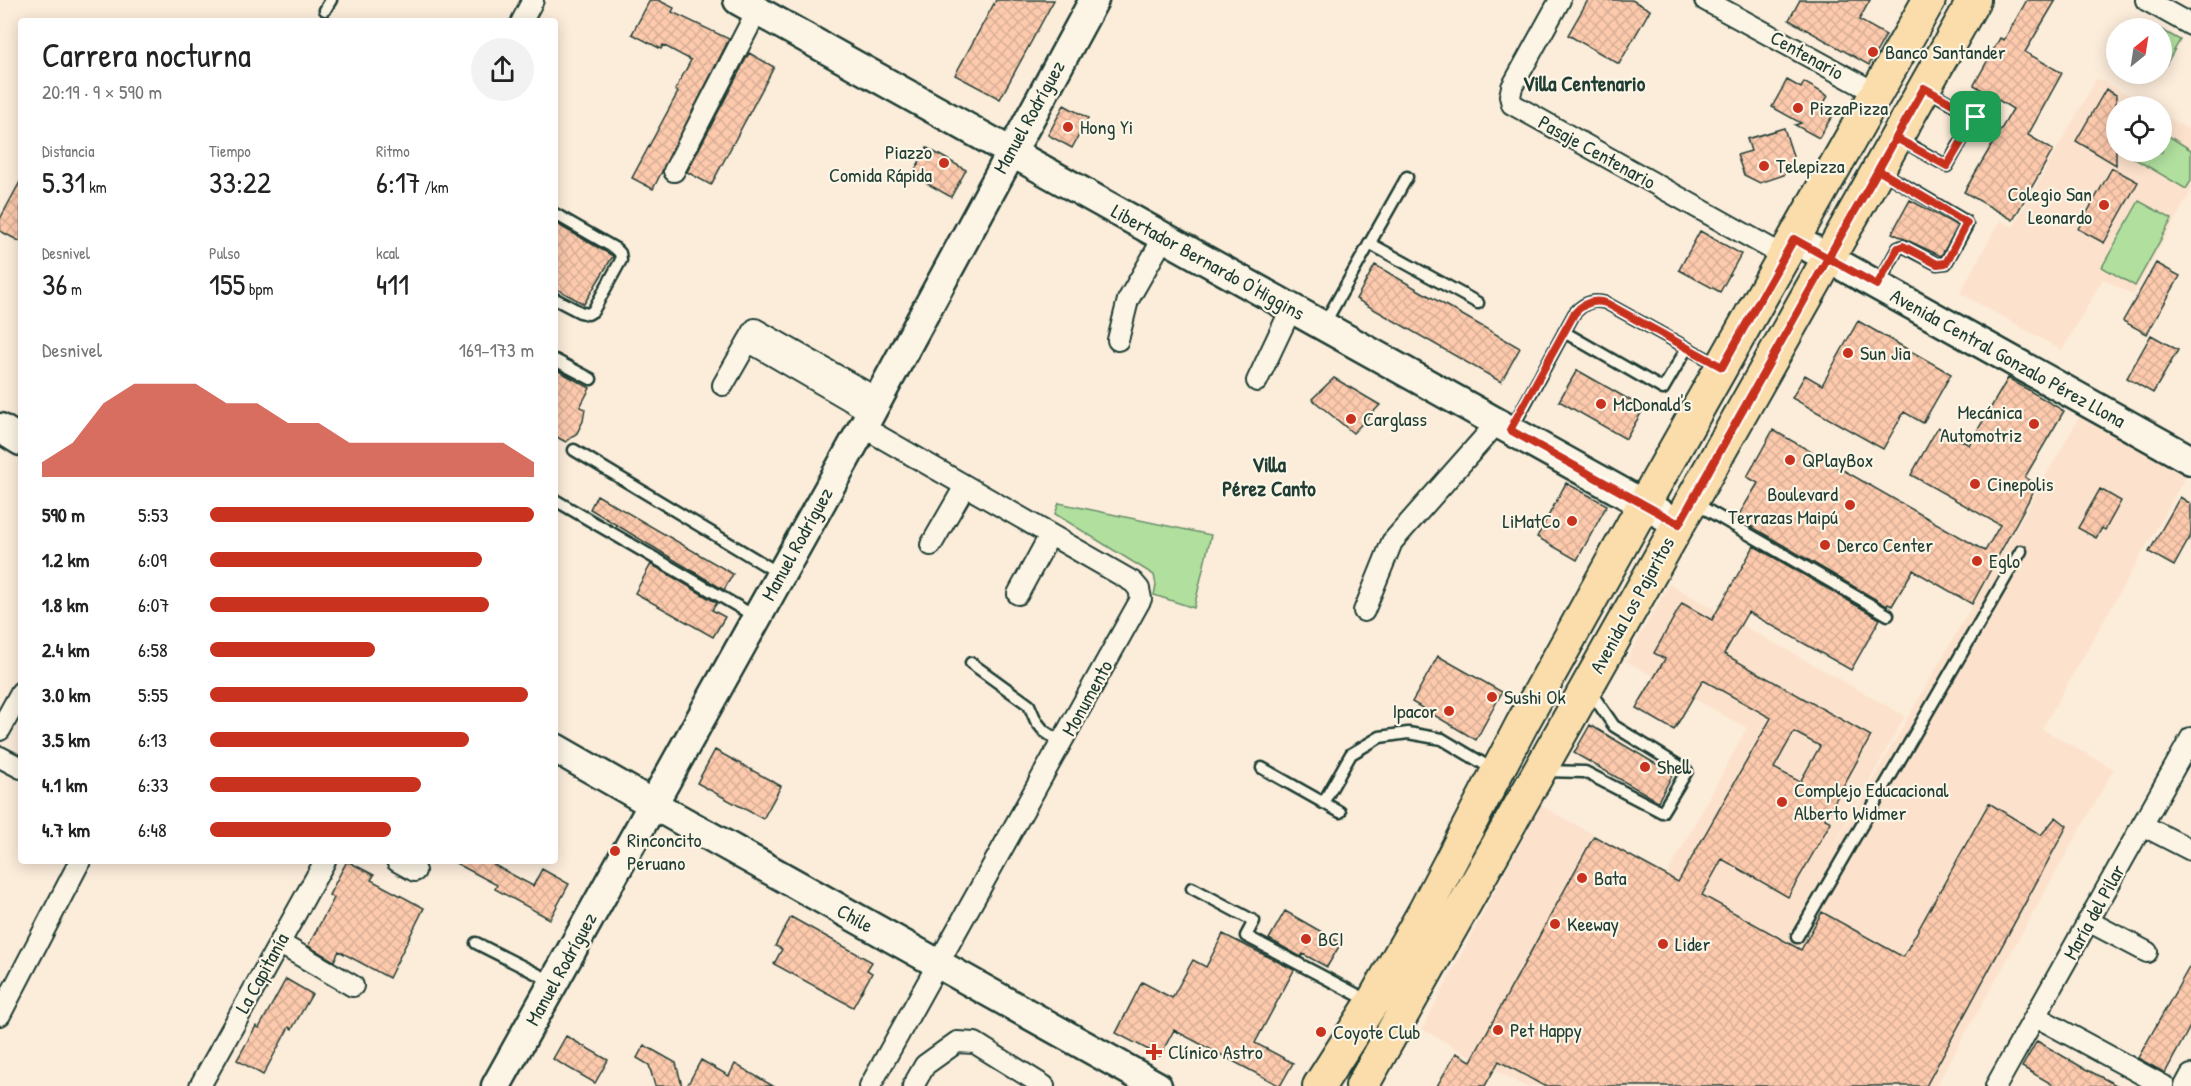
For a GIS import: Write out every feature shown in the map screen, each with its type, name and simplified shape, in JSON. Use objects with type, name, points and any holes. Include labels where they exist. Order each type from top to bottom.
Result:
[{"type":"main road","name":"Avenida Los Pajaritos","points":[[1319,1086],[1372,1003],[1444,876],[1497,772],[1644,504],[1929,0]]},
{"type":"main road","name":"Avenida Los Pajaritos","points":[[1362,1086],[1974,0]]},
{"type":"street","points":[[524,18],[533,0]]},
{"type":"street","name":"Manuel Rodríguez","points":[[496,1086],[870,413],[1094,0]]},
{"type":"street","name":"Pasaje Centenario","points":[[1560,0],[1512,87],[1510,96],[1512,104],[1789,247]]},
{"type":"street","name":"Centenario","points":[[1706,0],[1876,93]]},
{"type":"street","points":[[2146,0],[2189,18]]},
{"type":"street","points":[[674,171],[748,5]]},
{"type":"street","name":"Libertador Bernardo O'Higgins","points":[[748,5],[1644,504],[1685,513]]},
{"type":"street","points":[[1118,340],[1128,300],[1164,237]]},
{"type":"street","name":"Avenida Central Gonzalo Pérez Llona","points":[[1789,247],[1828,258],[2191,460]]},
{"type":"street","points":[[1257,381],[1291,309]]},
{"type":"street","name":"Monumento","points":[[723,385],[752,335],[870,413],[965,486],[1133,582],[1141,594],[1140,604],[870,1086]]},
{"type":"street","points":[[1364,611],[1392,542],[1504,426]]},
{"type":"street","points":[[0,428],[18,439]]},
{"type":"street","points":[[931,545],[965,486]]},
{"type":"street","points":[[1018,594],[1050,535]]},
{"type":"street","points":[[0,729],[18,697]]},
{"type":"street","name":"María del Pilar","points":[[1996,1086],[2191,738]]},
{"type":"street","name":"Chile","points":[[558,750],[1157,1086]]},
{"type":"street","points":[[0,757],[18,766]]},
{"type":"street","points":[[2142,825],[2191,850]]},
{"type":"street","points":[[0,1015],[78,864]]},
{"type":"street","name":"La Capitanía","points":[[200,1086],[322,864]]},
{"type":"street","points":[[402,864],[415,871]]},
{"type":"street","points":[[2088,921],[2147,952]]},
{"type":"street","points":[[279,943],[353,986]]},
{"type":"street","points":[[2035,1016],[2164,1086]]},
{"type":"street","points":[[913,1086],[925,1065],[957,1042],[975,1043],[1044,1086]]},
{"type":"street","points":[[2185,1086],[2191,1075]]},
{"type":"lane","points":[[325,10],[331,0]]},
{"type":"lane","points":[[1896,138],[1947,166],[1976,117],[1924,88]]},
{"type":"lane","points":[[1877,285],[1898,248],[1903,246],[1937,264],[1946,263],[1967,225],[1965,221],[1878,170]]},
{"type":"lane","points":[[1323,326],[1407,177]]},
{"type":"lane","points":[[558,216],[616,249],[620,253],[621,260],[593,311],[588,314],[580,312],[558,300]]},
{"type":"lane","points":[[1369,243],[1478,303]]},
{"type":"lane","points":[[1504,426],[1579,308],[1592,301],[1613,306],[1722,367]]},
{"type":"lane","points":[[1564,332],[1663,389],[1687,348]]},
{"type":"lane","points":[[558,362],[591,379]]},
{"type":"lane","points":[[574,450],[780,574]]},
{"type":"lane","points":[[558,502],[756,617]]},
{"type":"lane","points":[[1685,513],[1888,615]]},
{"type":"lane","points":[[1797,937],[2021,551]]},
{"type":"lane","points":[[971,663],[1029,705],[1036,721],[1062,743]]},
{"type":"lane","points":[[1539,771],[1585,772],[1662,812],[1687,771],[1614,726],[1587,686]]},
{"type":"lane","points":[[1323,802],[1351,754],[1380,737],[1408,733],[1442,739],[1497,772]]},
{"type":"lane","points":[[1262,768],[1340,812]]},
{"type":"lane","points":[[1192,888],[1254,921],[1246,936],[1372,1003]]},
{"type":"lane","points":[[476,943],[553,982]]},
{"type":"shaded area","name":"Colegio San Leonardo","points":[[2097,78],[2130,96],[2106,96],[2106,162],[2172,162],[2172,120],[2191,131],[2191,191],[2133,295],[2103,279],[2062,350],[1960,293],[2000,220],[2013,227]]},
{"type":"shaded area","points":[[2080,416],[2186,476],[2042,729],[2114,769],[1936,1086],[1524,1086],[1422,1029],[1540,805],[1667,875],[1747,728],[1626,661],[1669,584],[1905,716],[1816,879]]},
{"type":"green space","points":[[2172,36],[2180,40],[2172,54]]},
{"type":"green space","points":[[2172,138],[2191,150],[2191,181],[2186,189],[2140,162],[2172,162]]},
{"type":"green space","points":[[2139,201],[2172,219],[2135,286],[2102,267]]},
{"type":"green space","points":[[1059,503],[1211,535],[1194,608],[1154,595],[1156,585],[1154,575],[1055,514]]},
{"type":"building","points":[[650,0],[658,0],[674,8],[672,12],[729,39],[653,189],[632,178],[678,92],[675,90],[691,60],[663,45],[661,49],[632,34]]},
{"type":"building","points":[[996,0],[1054,0],[1000,99],[955,75]]},
{"type":"building","points":[[1588,0],[1632,0],[1650,10],[1619,64],[1568,35]]},
{"type":"building","points":[[1800,0],[1870,0],[1859,20],[1886,35],[1869,65],[1789,20]]},
{"type":"building","points":[[2027,0],[2056,0],[2025,52],[2062,73],[2028,135],[2053,150],[2013,220],[1964,192],[2013,109],[1974,85],[2000,38],[2004,40]]},
{"type":"building","points":[[749,53],[774,67],[711,185],[687,172]]},
{"type":"building","name":"PizzaPizza","points":[[1787,80],[1801,88],[1804,82],[1828,96],[1820,109],[1827,113],[1826,115],[1834,113],[1819,138],[1795,125],[1801,123],[1772,107]]},
{"type":"building","points":[[2106,89],[2116,95],[2106,96],[2106,159],[2076,141]]},
{"type":"building","name":"Hong Yi","points":[[1064,105],[1088,118],[1072,148],[1048,135]]},
{"type":"building","name":"Telepizza","points":[[1784,128],[1793,156],[1784,175],[1760,183],[1744,175],[1737,155],[1751,151],[1747,139]]},
{"type":"building","points":[[927,148],[966,170],[951,197],[912,175]]},
{"type":"building","points":[[2112,168],[2138,182],[2104,243],[2078,229]]},
{"type":"building","points":[[18,186],[18,240],[0,231],[0,219]]},
{"type":"building","points":[[1910,200],[1958,226],[1941,256],[1892,233]]},
{"type":"building","points":[[558,225],[613,256],[584,304],[558,290]]},
{"type":"building","points":[[1700,231],[1741,254],[1720,292],[1679,270]]},
{"type":"building","points":[[2156,263],[2180,276],[2147,334],[2123,321]]},
{"type":"building","points":[[1375,265],[1520,348],[1501,382],[1356,299]]},
{"type":"building","points":[[1858,321],[1951,374],[1923,423],[1904,412],[1883,449],[1792,398],[1805,375],[1822,385]]},
{"type":"building","points":[[2151,335],[2178,350],[2153,393],[2127,378]]},
{"type":"building","name":"McDonald's","points":[[1577,370],[1644,408],[1626,439],[1559,401]]},
{"type":"building","points":[[558,371],[590,388],[580,407],[585,409],[583,421],[577,433],[566,442],[558,438]]},
{"type":"building","name":"Carglass","points":[[1334,378],[1380,405],[1353,433],[1312,399]]},
{"type":"building","name":"Boulevard Terrazas Maipú","points":[[2008,378],[2064,411],[2025,477],[2037,485],[1972,604],[1913,570],[1892,606],[1888,604],[1887,606],[1737,518],[1758,483],[1747,477],[1773,430],[1985,551],[2000,525],[1911,475],[1938,427],[1969,445]]},
{"type":"building","name":"LiMatCo","points":[[1566,483],[1607,505],[1577,560],[1537,537]]},
{"type":"building","points":[[2100,489],[2121,501],[2105,530],[2102,528],[2096,538],[2078,528]]},
{"type":"building","points":[[597,495],[733,574],[724,590],[590,509]]},
{"type":"building","points":[[2180,497],[2191,504],[2191,535],[2174,566],[2149,552]]},
{"type":"building","name":"Lider","points":[[1754,546],[1880,619],[1851,670],[1748,612],[1724,654],[1871,736],[1825,819],[1831,822],[1788,897],[1722,859],[1702,895],[1801,950],[1822,912],[1903,957],[1989,803],[2041,835],[2056,817],[2067,826],[1926,1086],[1544,1086],[1499,1061],[1485,1086],[1437,1086],[1456,1053],[1471,1061],[1594,836],[1678,882],[1771,718],[1703,680],[1674,730],[1636,708],[1665,659],[1654,653],[1682,603],[1712,620]],"holes":[[[1794,732],[1820,746],[1800,782],[1774,768]]]},
{"type":"building","points":[[651,564],[717,603],[712,610],[725,617],[713,637],[635,593]]},
{"type":"building","points":[[1438,656],[1502,692],[1476,740],[1412,702]]},
{"type":"building","points":[[1590,725],[1673,774],[1658,801],[1574,753]]},
{"type":"building","points":[[715,750],[781,786],[763,819],[697,783]]},
{"type":"building","points":[[345,864],[353,864],[374,875],[371,880],[424,908],[389,978],[339,951],[334,961],[308,946],[334,898],[329,895]]},
{"type":"building","points":[[458,864],[493,864],[533,886],[542,869],[569,884],[550,919],[495,889],[497,885]]},
{"type":"building","name":"BCI","points":[[1285,911],[1341,943],[1327,967],[1303,954],[1301,957],[1269,939]]},
{"type":"building","points":[[791,917],[872,962],[867,970],[872,973],[853,1007],[774,964],[782,949],[775,946]]},
{"type":"building","points":[[1223,934],[1294,970],[1255,1043],[1293,1063],[1280,1086],[1174,1030],[1160,1056],[1116,1033],[1142,982],[1172,998],[1193,960],[1206,967]]},
{"type":"building","points":[[2191,964],[2191,1025],[2165,1073],[2138,1058]]},
{"type":"building","points":[[286,979],[312,994],[292,1029],[289,1027],[263,1075],[237,1060],[256,1026],[259,1028]]},
{"type":"building","points":[[566,1036],[608,1060],[595,1083],[553,1059]]},
{"type":"building","points":[[2037,1041],[2118,1086],[2055,1086],[2022,1067]]},
{"type":"building","points":[[644,1045],[676,1063],[682,1086],[655,1086],[649,1065],[637,1058]]},
{"type":"building","points":[[701,1060],[729,1076],[735,1064],[773,1086],[687,1086]]},
{"type":"place","name":"Banco Santander","points":[[1873,52]]},
{"type":"place","name":"PizzaPizza","points":[[1798,108]]},
{"type":"place","name":"Hong Yi","points":[[1068,127]]},
{"type":"place","name":"Piazzo Comida Rápida","points":[[944,163]]},
{"type":"place","name":"Telepizza","points":[[1764,166]]},
{"type":"place","name":"Colegio San Leonardo","points":[[2104,205]]},
{"type":"place","name":"Sun Jia","points":[[1848,353]]},
{"type":"place","name":"McDonald's","points":[[1601,404]]},
{"type":"place","name":"Carglass","points":[[1351,419]]},
{"type":"place","name":"Mecánica Automotriz","points":[[2034,424]]},
{"type":"place","name":"QPlayBox","points":[[1790,460]]},
{"type":"place","name":"Cinepolis","points":[[1975,484]]},
{"type":"place","name":"Boulevard Terrazas Maipú","points":[[1850,505]]},
{"type":"place","name":"LiMatCo","points":[[1572,521]]},
{"type":"place","name":"Derco Center","points":[[1825,545]]},
{"type":"place","name":"Eglo","points":[[1977,561]]},
{"type":"place","name":"Sushi Ok","points":[[1492,697]]},
{"type":"place","name":"Ipacor","points":[[1449,711]]},
{"type":"place","name":"Shell","points":[[1645,767]]},
{"type":"place","name":"Complejo Educacional Alberto Widmer","points":[[1782,802]]},
{"type":"place","name":"Rinconcito Peruano","points":[[615,851]]},
{"type":"place","name":"Bata","points":[[1582,878]]},
{"type":"place","name":"Keeway","points":[[1555,924]]},
{"type":"place","name":"BCI","points":[[1306,939]]},
{"type":"place","name":"Lider","points":[[1663,944]]},
{"type":"place","name":"Pet Happy","points":[[1498,1030]]},
{"type":"place","name":"Coyote Club","points":[[1321,1032]]},
{"type":"place","name":"Clínico Astro","points":[[1154,1052]]},
{"type":"district","name":"Villa Centenario","points":[[1584,84]]},
{"type":"district","name":"Villa Pérez Canto","points":[[1269,477]]},
{"type":"route","points":[[1976,117],[1924,88],[1878,170],[1967,223],[1946,263],[1937,264],[1907,246],[1903,246],[1898,248],[1877,285],[1828,258],[1679,524],[1510,430],[1574,314],[1579,308],[1592,301],[1606,303],[1722,367],[1794,239],[1828,258],[1878,170],[1896,138],[1947,166],[1976,117]]}]
